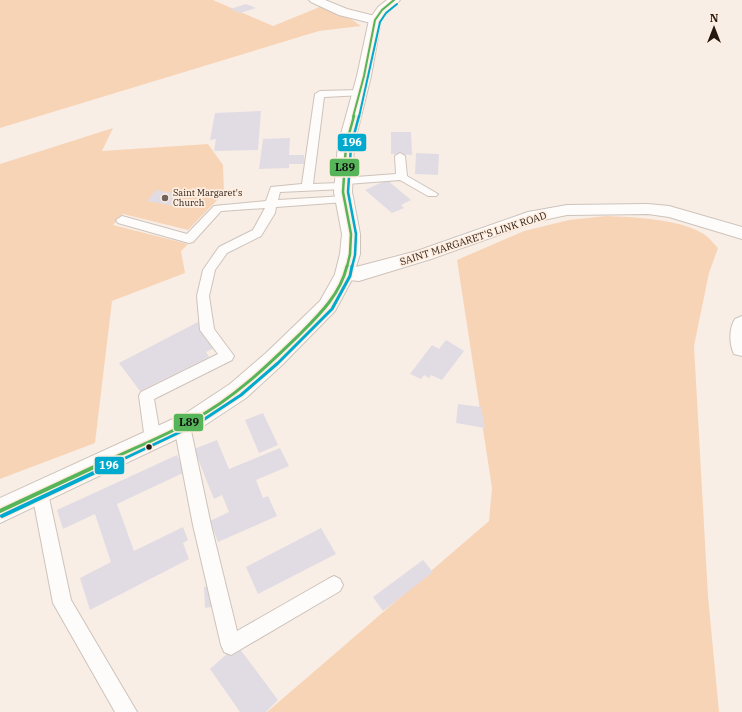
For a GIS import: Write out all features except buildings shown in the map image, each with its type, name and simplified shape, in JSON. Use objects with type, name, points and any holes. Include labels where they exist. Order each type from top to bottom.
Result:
[{"type":"main road","points":[[315,0],[343,12],[375,20]]},
{"type":"main road","points":[[0,511],[182,426],[238,391],[274,360],[328,306],[345,274],[350,254],[351,234],[344,189],[346,145],[360,93],[375,20],[382,10],[394,0]]},
{"type":"main road","name":"SAINT MARGARET'S LINK ROAD","points":[[345,274],[360,274],[424,255],[534,216],[568,210],[628,208],[648,209],[698,219],[742,233]]},
{"type":"main road","points":[[742,324],[742,348]]},
{"type":"lane","points":[[307,187],[320,94],[360,93]]},
{"type":"lane","points":[[400,156],[402,177]]},
{"type":"lane","points":[[122,220],[189,239],[218,208],[271,205],[402,177],[432,194]]},
{"type":"lane","points":[[153,440],[146,396],[227,356],[207,330],[203,296],[209,270],[223,250],[257,233],[269,213],[275,189],[307,187],[344,189]]},
{"type":"lane","points":[[182,426],[202,525],[231,645],[334,585]]},
{"type":"lane","points":[[40,492],[62,603],[127,712]]},
{"type":"shaded area","points":[[0,0],[213,0],[273,26],[322,6],[351,19],[361,26],[319,31],[0,128]]},
{"type":"shaded area","points":[[113,128],[102,151],[208,144],[223,165],[224,193],[188,230],[123,214],[113,225],[188,244],[181,251],[185,273],[112,301],[95,443],[0,479],[0,164]]},
{"type":"shaded area","points":[[606,216],[655,220],[692,228],[704,234],[718,248],[709,273],[694,346],[708,596],[719,712],[267,712],[489,521],[492,488],[457,260],[524,231],[569,220]]},
{"type":"transit line","name":"L89","points":[[0,511],[194,420],[238,391],[274,359],[328,306],[345,274],[350,254],[351,234],[343,192],[346,145],[364,76],[375,20],[382,10],[394,0]]},
{"type":"transit line","name":"196","points":[[2,516],[197,424],[241,395],[278,363],[332,309],[350,276],[355,255],[356,234],[348,192],[351,146],[369,77],[380,22],[386,13],[397,4]]},
{"type":"place","name":"Saint Margaret's Church","points":[[165,198]]}]
